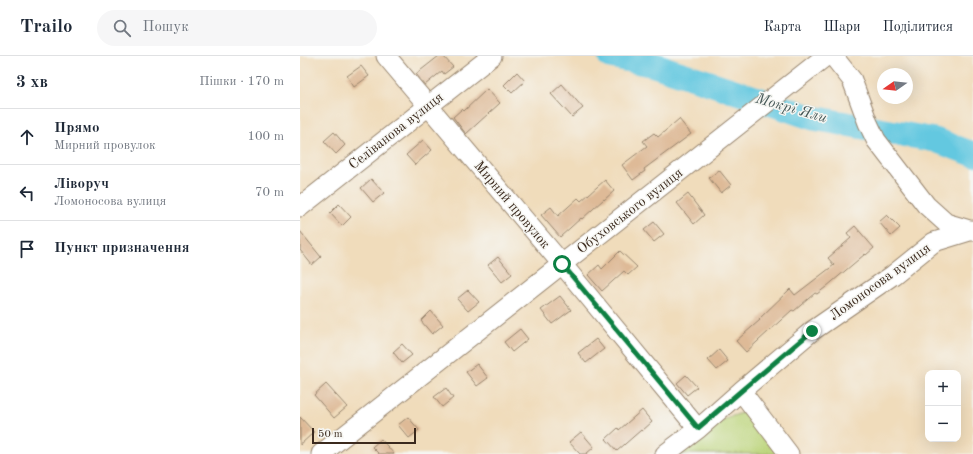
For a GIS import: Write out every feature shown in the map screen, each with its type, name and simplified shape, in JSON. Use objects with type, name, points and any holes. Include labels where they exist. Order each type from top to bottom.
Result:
[{"type":"street","name":"Мирний провулок","points":[[386,56],[698,428]]},
{"type":"street","name":"Селіванова вулиця","points":[[300,207],[492,56]]},
{"type":"street","points":[[834,56],[852,80],[872,131],[926,204],[946,223],[973,231]]},
{"type":"street","name":"Обуховського вулиця","points":[[321,454],[760,108],[816,59]]},
{"type":"street","name":"Ломоносова вулиця","points":[[665,454],[698,428],[812,331],[893,275],[934,242],[973,231]]},
{"type":"street","points":[[741,391],[789,454]]},
{"type":"green space","points":[[752,409],[783,454],[665,454],[698,429]]},
{"type":"building","points":[[439,56],[443,56],[453,67],[444,74],[442,71],[425,85],[416,74]]},
{"type":"building","points":[[361,66],[369,76],[354,87],[347,76]]},
{"type":"building","points":[[517,72],[525,81],[512,93],[504,85]]},
{"type":"building","points":[[562,84],[583,108],[572,117],[551,94]]},
{"type":"building","points":[[487,89],[500,103],[466,134],[453,117],[462,109],[464,111]]},
{"type":"building","points":[[679,119],[691,134],[644,169],[645,171],[633,180],[622,165],[647,146],[643,141],[654,133],[658,137]]},
{"type":"building","points":[[334,132],[345,145],[336,154],[324,141]]},
{"type":"building","points":[[423,140],[432,150],[415,165],[406,155]]},
{"type":"building","points":[[719,170],[731,185],[721,193],[709,178]]},
{"type":"building","points":[[371,179],[384,193],[373,202],[361,188]]},
{"type":"building","points":[[605,180],[614,191],[560,237],[541,215],[551,207],[558,216],[578,198],[581,201]]},
{"type":"building","points":[[688,194],[704,215],[694,224],[677,203]]},
{"type":"building","points":[[339,204],[351,217],[342,226],[330,213]]},
{"type":"building","points":[[887,215],[900,228],[891,236],[879,222]]},
{"type":"building","points":[[654,222],[664,234],[654,242],[644,230]]},
{"type":"building","points":[[855,226],[874,248],[817,294],[815,293],[794,311],[792,310],[746,352],[736,341],[760,320],[759,319],[790,289],[795,295],[834,265],[828,258],[851,238],[847,233]]},
{"type":"building","points":[[300,231],[321,257],[312,265],[300,250]]},
{"type":"building","points":[[620,251],[637,267],[628,275],[624,271],[602,291],[588,275],[599,265],[602,269]]},
{"type":"building","points":[[498,257],[512,274],[502,282],[488,265]]},
{"type":"building","points":[[468,290],[479,302],[468,311],[457,299]]},
{"type":"building","points":[[560,296],[571,310],[552,324],[541,310]]},
{"type":"building","points":[[431,311],[443,325],[432,334],[421,321]]},
{"type":"building","points":[[520,329],[528,339],[512,352],[504,342]]},
{"type":"building","points":[[596,339],[604,349],[586,363],[578,353]]},
{"type":"building","points":[[402,344],[412,355],[402,363],[393,352]]},
{"type":"building","points":[[719,350],[728,361],[717,370],[708,360]]},
{"type":"building","points":[[477,364],[488,378],[477,386],[466,372]]},
{"type":"building","points":[[686,375],[697,387],[687,395],[677,383]]},
{"type":"building","points":[[326,384],[347,407],[334,418],[314,395]]},
{"type":"building","points":[[446,388],[453,398],[442,407],[434,397]]},
{"type":"building","points":[[642,410],[652,422],[617,451],[606,439]]},
{"type":"building","points":[[300,417],[314,432],[300,445]]},
{"type":"building","points":[[408,417],[419,430],[409,438],[398,425]]},
{"type":"building","points":[[581,432],[594,447],[586,454],[580,454],[569,442]]},
{"type":"building","points":[[381,439],[394,454],[379,454],[372,447]]},
{"type":"waterway","name":"Мокрі Яли","points":[[610,56],[654,65],[813,118],[935,140],[973,154]]},
{"type":"route","points":[[562,264],[698,428],[812,331]]}]
